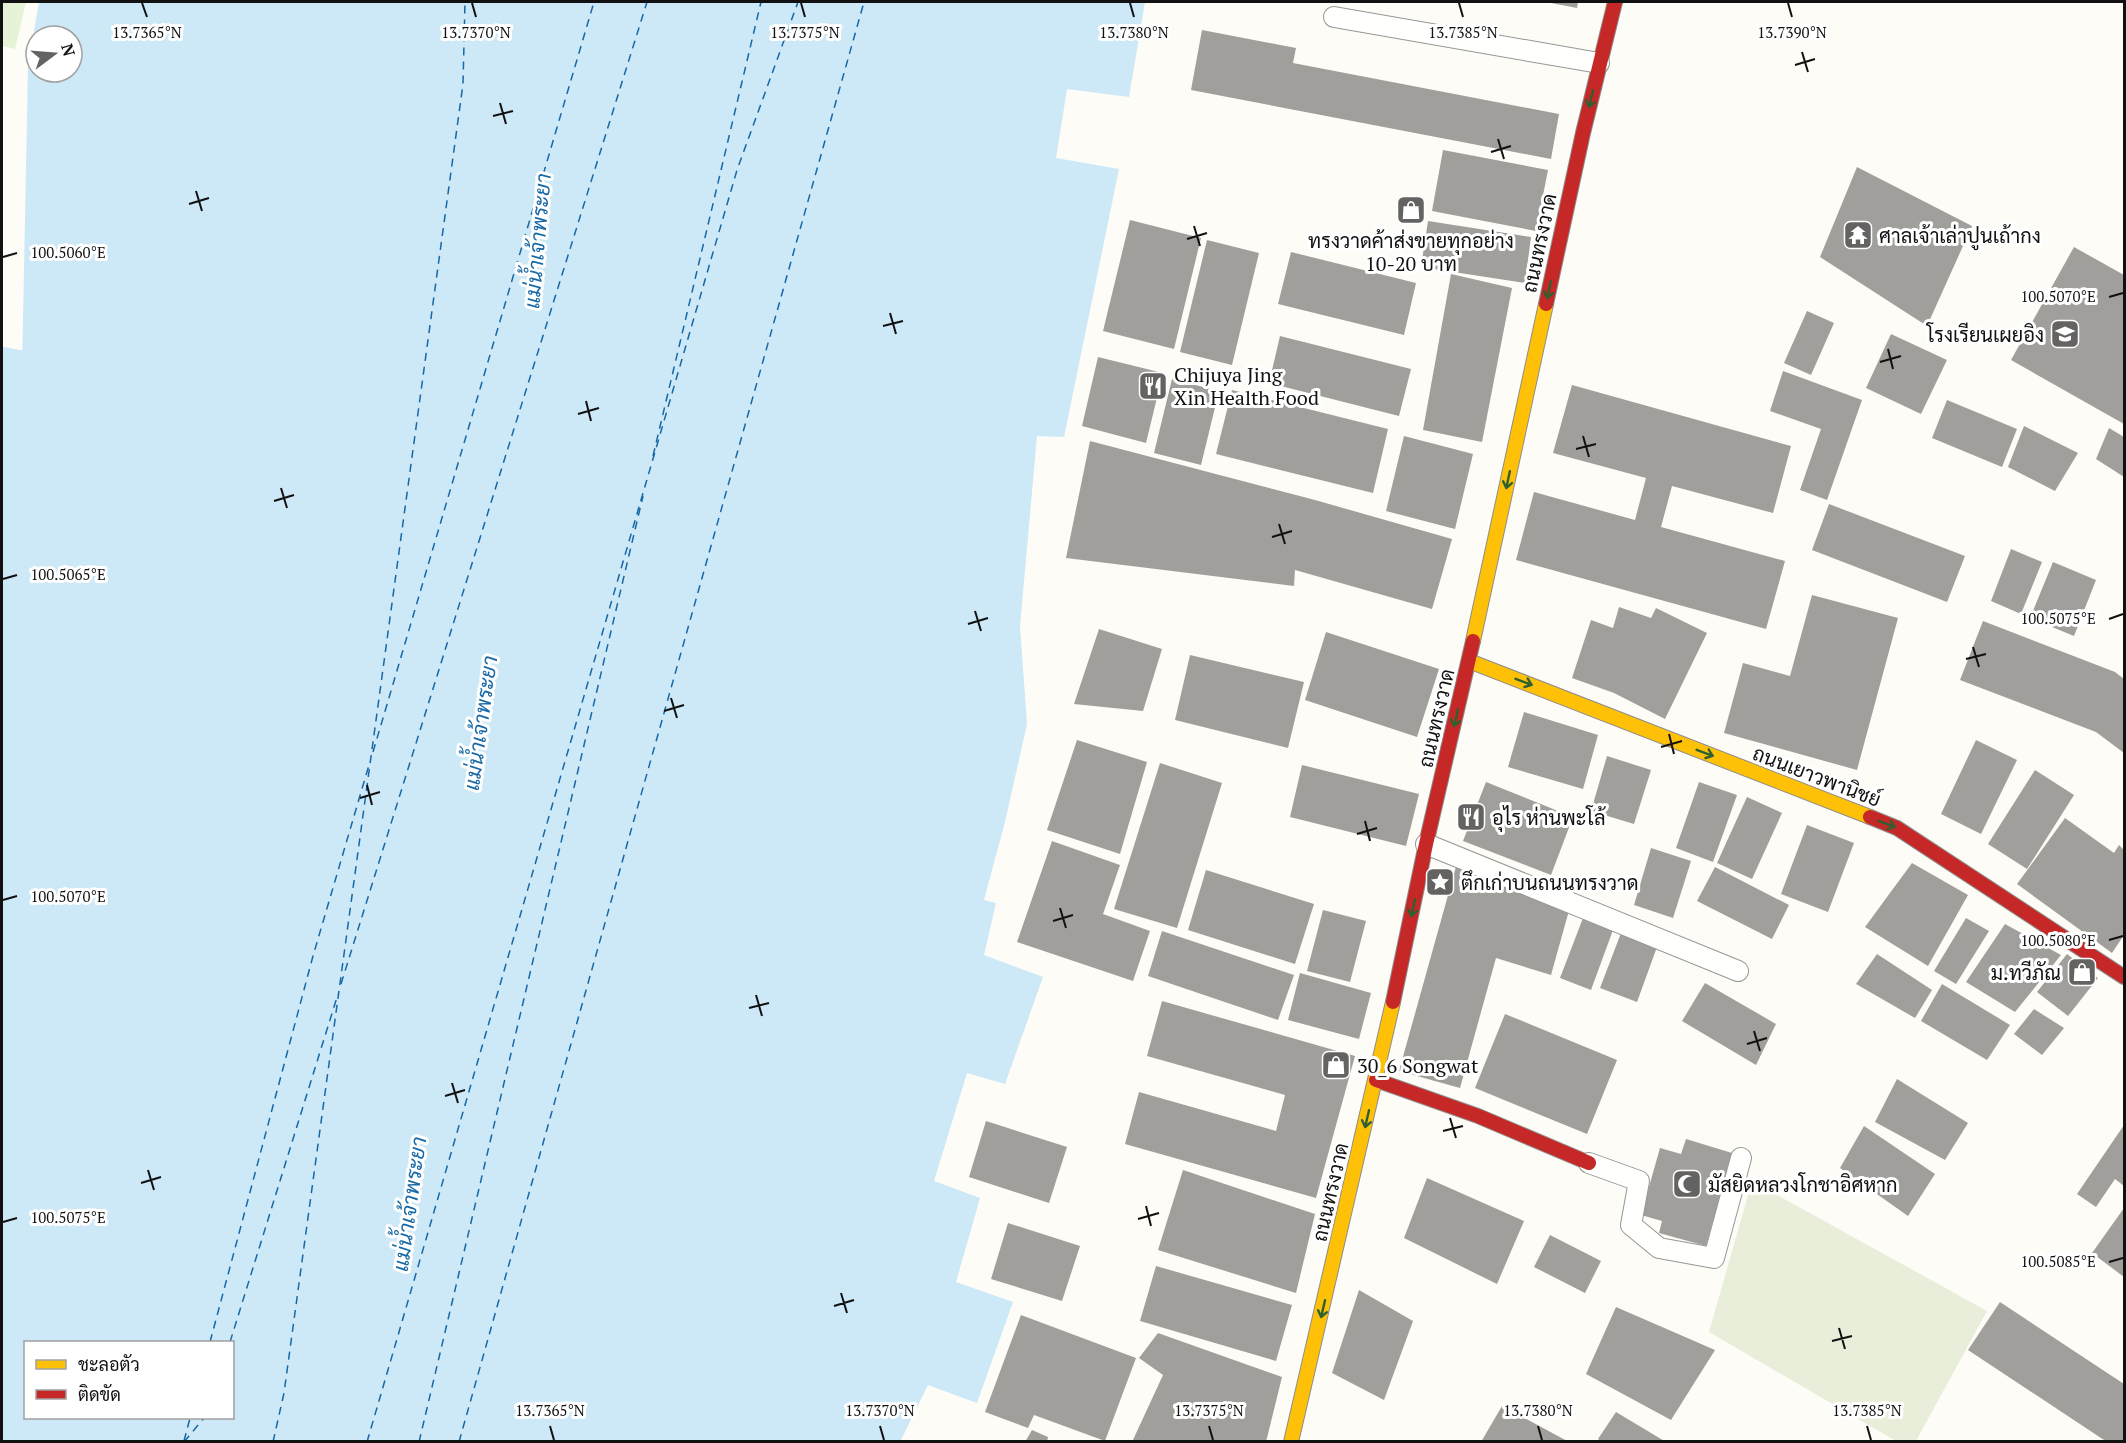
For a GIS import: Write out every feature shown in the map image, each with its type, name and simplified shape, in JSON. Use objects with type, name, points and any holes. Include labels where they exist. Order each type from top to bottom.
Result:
[{"type":"street","name":"ถนนทรงวาด","points":[[1291,1442],[1376,1080],[1426,844],[1469,661],[1614,2]]},
{"type":"street","name":"ถนนเยาวพานิชย์","points":[[1469,661],[1897,828],[2124,976]]},
{"type":"street","points":[[1376,1080],[1478,1116],[1589,1163]]},
{"type":"lane","points":[[1334,17],[1599,63]]},
{"type":"lane","points":[[1426,844],[1738,971]]},
{"type":"lane","points":[[1589,1163],[1639,1181],[1631,1225],[1659,1248],[1714,1258],[1741,1158]]},
{"type":"green space","points":[[2,2],[26,2],[15,49],[2,46]]},
{"type":"green space","points":[[1752,1181],[1987,1311],[1916,1441],[1896,1441],[1709,1332]]},
{"type":"water","name":"แม่น้ำเจ้าพระยา","points":[[39,2],[1145,2],[1129,97],[1067,89],[1056,158],[1119,169],[1064,437],[1037,436],[1020,626],[1027,724],[1005,822],[984,900],[996,903],[984,955],[1043,977],[1005,1084],[967,1073],[934,1181],[980,1198],[956,1282],[1013,1302],[977,1403],[928,1385],[900,1442],[2,1441],[2,371],[22,371],[28,84],[84,84],[84,24],[35,24]]},
{"type":"building","points":[[1546,2],[1578,2],[1577,8]]},
{"type":"building","points":[[1202,30],[1296,48],[1293,63],[1559,114],[1551,159],[1191,90]]},
{"type":"building","points":[[1443,150],[1548,170],[1536,231],[1432,211]]},
{"type":"building","points":[[1857,167],[1972,226],[1927,326],[1820,257]]},
{"type":"building","points":[[1130,220],[1201,238],[1174,349],[1103,331]]},
{"type":"building","points":[[1428,221],[1531,237],[1525,283],[1421,267]]},
{"type":"building","points":[[1207,240],[1259,253],[1232,365],[1180,352]]},
{"type":"building","points":[[2074,247],[2124,275],[2124,424],[2011,360]]},
{"type":"building","points":[[1291,252],[1416,283],[1404,335],[1278,304]]},
{"type":"building","points":[[1451,274],[1512,288],[1482,442],[1423,430]]},
{"type":"building","points":[[1807,311],[1834,323],[1811,375],[1784,363]]},
{"type":"building","points":[[1891,334],[1947,360],[1921,414],[1866,388]]},
{"type":"building","points":[[1280,336],[1411,369],[1399,416],[1269,383]]},
{"type":"building","points":[[1098,357],[1163,373],[1146,443],[1082,426]]},
{"type":"building","points":[[1783,371],[1862,400],[1827,500],[1800,490],[1821,429],[1770,411]]},
{"type":"building","points":[[1172,379],[1219,391],[1201,465],[1154,453]]},
{"type":"building","points":[[1572,385],[1791,446],[1773,513],[1672,486],[1661,527],[1785,561],[1766,629],[1516,560],[1534,492],[1635,520],[1646,478],[1553,453]]},
{"type":"building","points":[[1232,390],[1388,429],[1373,493],[1216,454]]},
{"type":"building","points":[[1947,400],[2017,429],[2002,467],[1932,438]]},
{"type":"building","points":[[2024,426],[2078,453],[2055,491],[2008,467]]},
{"type":"building","points":[[2109,428],[2124,437],[2124,477],[2096,459]]},
{"type":"building","points":[[1404,436],[1473,454],[1455,529],[1386,511]]},
{"type":"building","points":[[1090,441],[1315,500],[1452,539],[1432,609],[1295,570],[1294,586],[1066,558]]},
{"type":"building","points":[[1829,504],[1965,556],[1947,602],[1812,550]]},
{"type":"building","points":[[2011,549],[2042,562],[2021,614],[1991,601]]},
{"type":"building","points":[[2053,562],[2096,580],[2074,636],[2030,618]]},
{"type":"building","points":[[1812,595],[1898,618],[1857,770],[1724,733],[1743,663],[1790,676]]},
{"type":"building","points":[[1619,607],[1651,618],[1656,608],[1707,633],[1665,719],[1614,693],[1572,678],[1591,620],[1613,628]]},
{"type":"building","points":[[1983,621],[2115,672],[2124,679],[2124,753],[2096,732],[1960,680]]},
{"type":"building","points":[[1099,629],[1162,649],[1143,711],[1074,704]]},
{"type":"building","points":[[1326,632],[1439,669],[1417,737],[1305,700]]},
{"type":"building","points":[[1190,655],[1304,682],[1288,748],[1175,720]]},
{"type":"building","points":[[1524,712],[1598,735],[1583,789],[1508,767]]},
{"type":"building","points":[[1077,740],[1147,762],[1120,854],[1047,830]]},
{"type":"building","points":[[1976,740],[2017,760],[1981,834],[1941,814]]},
{"type":"building","points":[[1607,756],[1651,770],[1634,824],[1591,811]]},
{"type":"building","points":[[1160,763],[1222,783],[1177,928],[1114,909]]},
{"type":"building","points":[[1302,765],[1419,794],[1406,846],[1290,817]]},
{"type":"building","points":[[2035,770],[2074,795],[2027,869],[1988,844]]},
{"type":"building","points":[[1486,782],[1573,817],[1551,875],[1463,841]]},
{"type":"building","points":[[1699,782],[1737,795],[1713,862],[1676,848]]},
{"type":"building","points":[[1747,797],[1782,813],[1752,879],[1717,863]]},
{"type":"building","points":[[2065,818],[2114,853],[2119,845],[2124,850],[2124,935],[2112,953],[2017,884]]},
{"type":"building","points":[[1807,825],[1854,843],[1828,912],[1781,894]]},
{"type":"building","points":[[1052,841],[1120,865],[1103,914],[1150,931],[1133,981],[1017,942]]},
{"type":"building","points":[[1651,848],[1691,861],[1673,918],[1634,905]]},
{"type":"building","points":[[1457,863],[1570,907],[1551,975],[1496,958],[1460,1088],[1399,1071]]},
{"type":"building","points":[[1912,863],[1968,895],[1928,966],[1865,927]]},
{"type":"building","points":[[1715,867],[1789,905],[1772,939],[1697,901]]},
{"type":"building","points":[[1206,870],[1314,904],[1295,964],[1188,930]]},
{"type":"building","points":[[1323,910],[1366,921],[1350,982],[1307,971]]},
{"type":"building","points":[[1583,918],[1613,930],[1591,990],[1560,978]]},
{"type":"building","points":[[1966,918],[1989,931],[1956,984],[1934,971]]},
{"type":"building","points":[[2005,924],[2061,955],[2015,1012],[1966,982]]},
{"type":"building","points":[[1162,931],[1294,975],[1278,1020],[1148,976]]},
{"type":"building","points":[[1621,933],[1657,947],[1637,1002],[1600,988]]},
{"type":"building","points":[[1877,954],[1932,990],[1915,1018],[1856,984]]},
{"type":"building","points":[[2067,954],[2098,978],[2068,1016],[2037,992]]},
{"type":"building","points":[[1300,973],[1371,993],[1359,1039],[1288,1020]]},
{"type":"building","points":[[1705,983],[1776,1024],[1756,1065],[1682,1021]]},
{"type":"building","points":[[1942,984],[2010,1025],[1987,1060],[1921,1021]]},
{"type":"building","points":[[1162,1001],[1355,1056],[1316,1198],[1125,1144],[1139,1092],[1276,1131],[1285,1095],[1147,1056]]},
{"type":"building","points":[[2034,1009],[2064,1028],[2042,1055],[2014,1034]]},
{"type":"building","points":[[1505,1014],[1617,1060],[1587,1134],[1475,1088]]},
{"type":"building","points":[[1897,1079],[1968,1123],[1945,1160],[1875,1122]]},
{"type":"building","points":[[986,1121],[1067,1147],[1049,1203],[969,1177]]},
{"type":"building","points":[[2124,1125],[2124,1186],[2115,1179],[2096,1207],[2077,1194]]},
{"type":"building","points":[[1864,1126],[1935,1174],[1908,1216],[1840,1168]]},
{"type":"building","name":"มัสยิดหลวงโกชาอิศหาก","points":[[1686,1139],[1732,1153],[1706,1246],[1659,1233],[1662,1221],[1641,1215],[1660,1148],[1681,1154]]},
{"type":"building","points":[[1183,1170],[1315,1214],[1296,1293],[1158,1250]]},
{"type":"building","points":[[1427,1178],[1524,1221],[1497,1284],[1404,1238]]},
{"type":"building","points":[[2124,1208],[2124,1277],[2092,1253]]},
{"type":"building","points":[[1008,1223],[1080,1246],[1062,1301],[991,1279]]},
{"type":"building","points":[[1550,1235],[1601,1261],[1585,1293],[1534,1267]]},
{"type":"building","points":[[1156,1266],[1292,1305],[1276,1361],[1140,1321]]},
{"type":"building","points":[[1359,1290],[1413,1321],[1384,1400],[1332,1373]]},
{"type":"building","points":[[2000,1302],[2124,1384],[2123,1442],[2107,1442],[1968,1350]]},
{"type":"building","points":[[1616,1307],[1715,1350],[1671,1420],[1586,1374]]},
{"type":"building","points":[[1021,1315],[1136,1358],[1105,1441],[1034,1415],[1028,1428],[985,1412]]},
{"type":"building","points":[[1158,1333],[1282,1377],[1266,1442],[1132,1442],[1163,1375],[1139,1358]]},
{"type":"building","points":[[1502,1406],[1569,1442],[1481,1442]]},
{"type":"building","points":[[1616,1412],[1666,1442],[1602,1442],[1598,1439]]},
{"type":"building","points":[[1032,1430],[1048,1437],[1047,1442],[1025,1442]]},
{"type":"waterway","points":[[2,367],[75,381]]},
{"type":"ferry route","points":[[273,1442],[284,1393],[463,84],[465,2]]},
{"type":"ferry route","points":[[373,752],[594,2]]},
{"type":"ferry route","points":[[341,984],[647,2]]},
{"type":"ferry route","points":[[653,456],[761,2]]},
{"type":"ferry route","points":[[367,1442],[737,170],[798,2]]},
{"type":"ferry route","points":[[459,1442],[864,2]]},
{"type":"ferry route","points":[[419,1442],[643,496]]},
{"type":"ferry route","points":[[210,1341],[313,956],[369,765]]},
{"type":"ferry route","points":[[230,1341],[338,994]]},
{"type":"ferry route","points":[[184,1441],[190,1419]]},
{"type":"ferry route","points":[[184,1442],[203,1419]]},
{"type":"traffic: slow","points":[[1473,641],[1546,304]]},
{"type":"traffic: slow","points":[[1469,661],[1870,817]]},
{"type":"traffic: slow","points":[[1291,1442],[1393,1002]]},
{"type":"traffic: jam","points":[[1546,304],[1583,133],[1615,2]]},
{"type":"traffic: jam","points":[[1393,1002],[1426,844],[1473,641]]},
{"type":"traffic: jam","points":[[1870,817],[1897,828],[2124,977]]},
{"type":"traffic: jam","points":[[1376,1080],[1478,1116],[1589,1163]]},
{"type":"place","name":"ทรงวาดค้าส่งขายทุกอย่าง 10-20 บาท","points":[[1411,210]]},
{"type":"place","name":"ศาลเจ้าเล่าปูนเถ้ากง","points":[[1858,235]]},
{"type":"place","name":"โรงเรียนเผยอิง","points":[[2065,334]]},
{"type":"place","name":"Chijuya Jing Xin Health Food","points":[[1153,386]]},
{"type":"place","name":"อุไร ห่านพะโล้","points":[[1471,817]]},
{"type":"place","name":"ตึกเก่าบนถนนทรงวาด","points":[[1440,882]]},
{"type":"place","name":"ม.ทวีภัณ","points":[[2082,972]]},
{"type":"place","name":"30_6 Songwat","points":[[1336,1065]]},
{"type":"place","name":"มัสยิดหลวงโกชาอิศหาก","points":[[1687,1184]]}]
